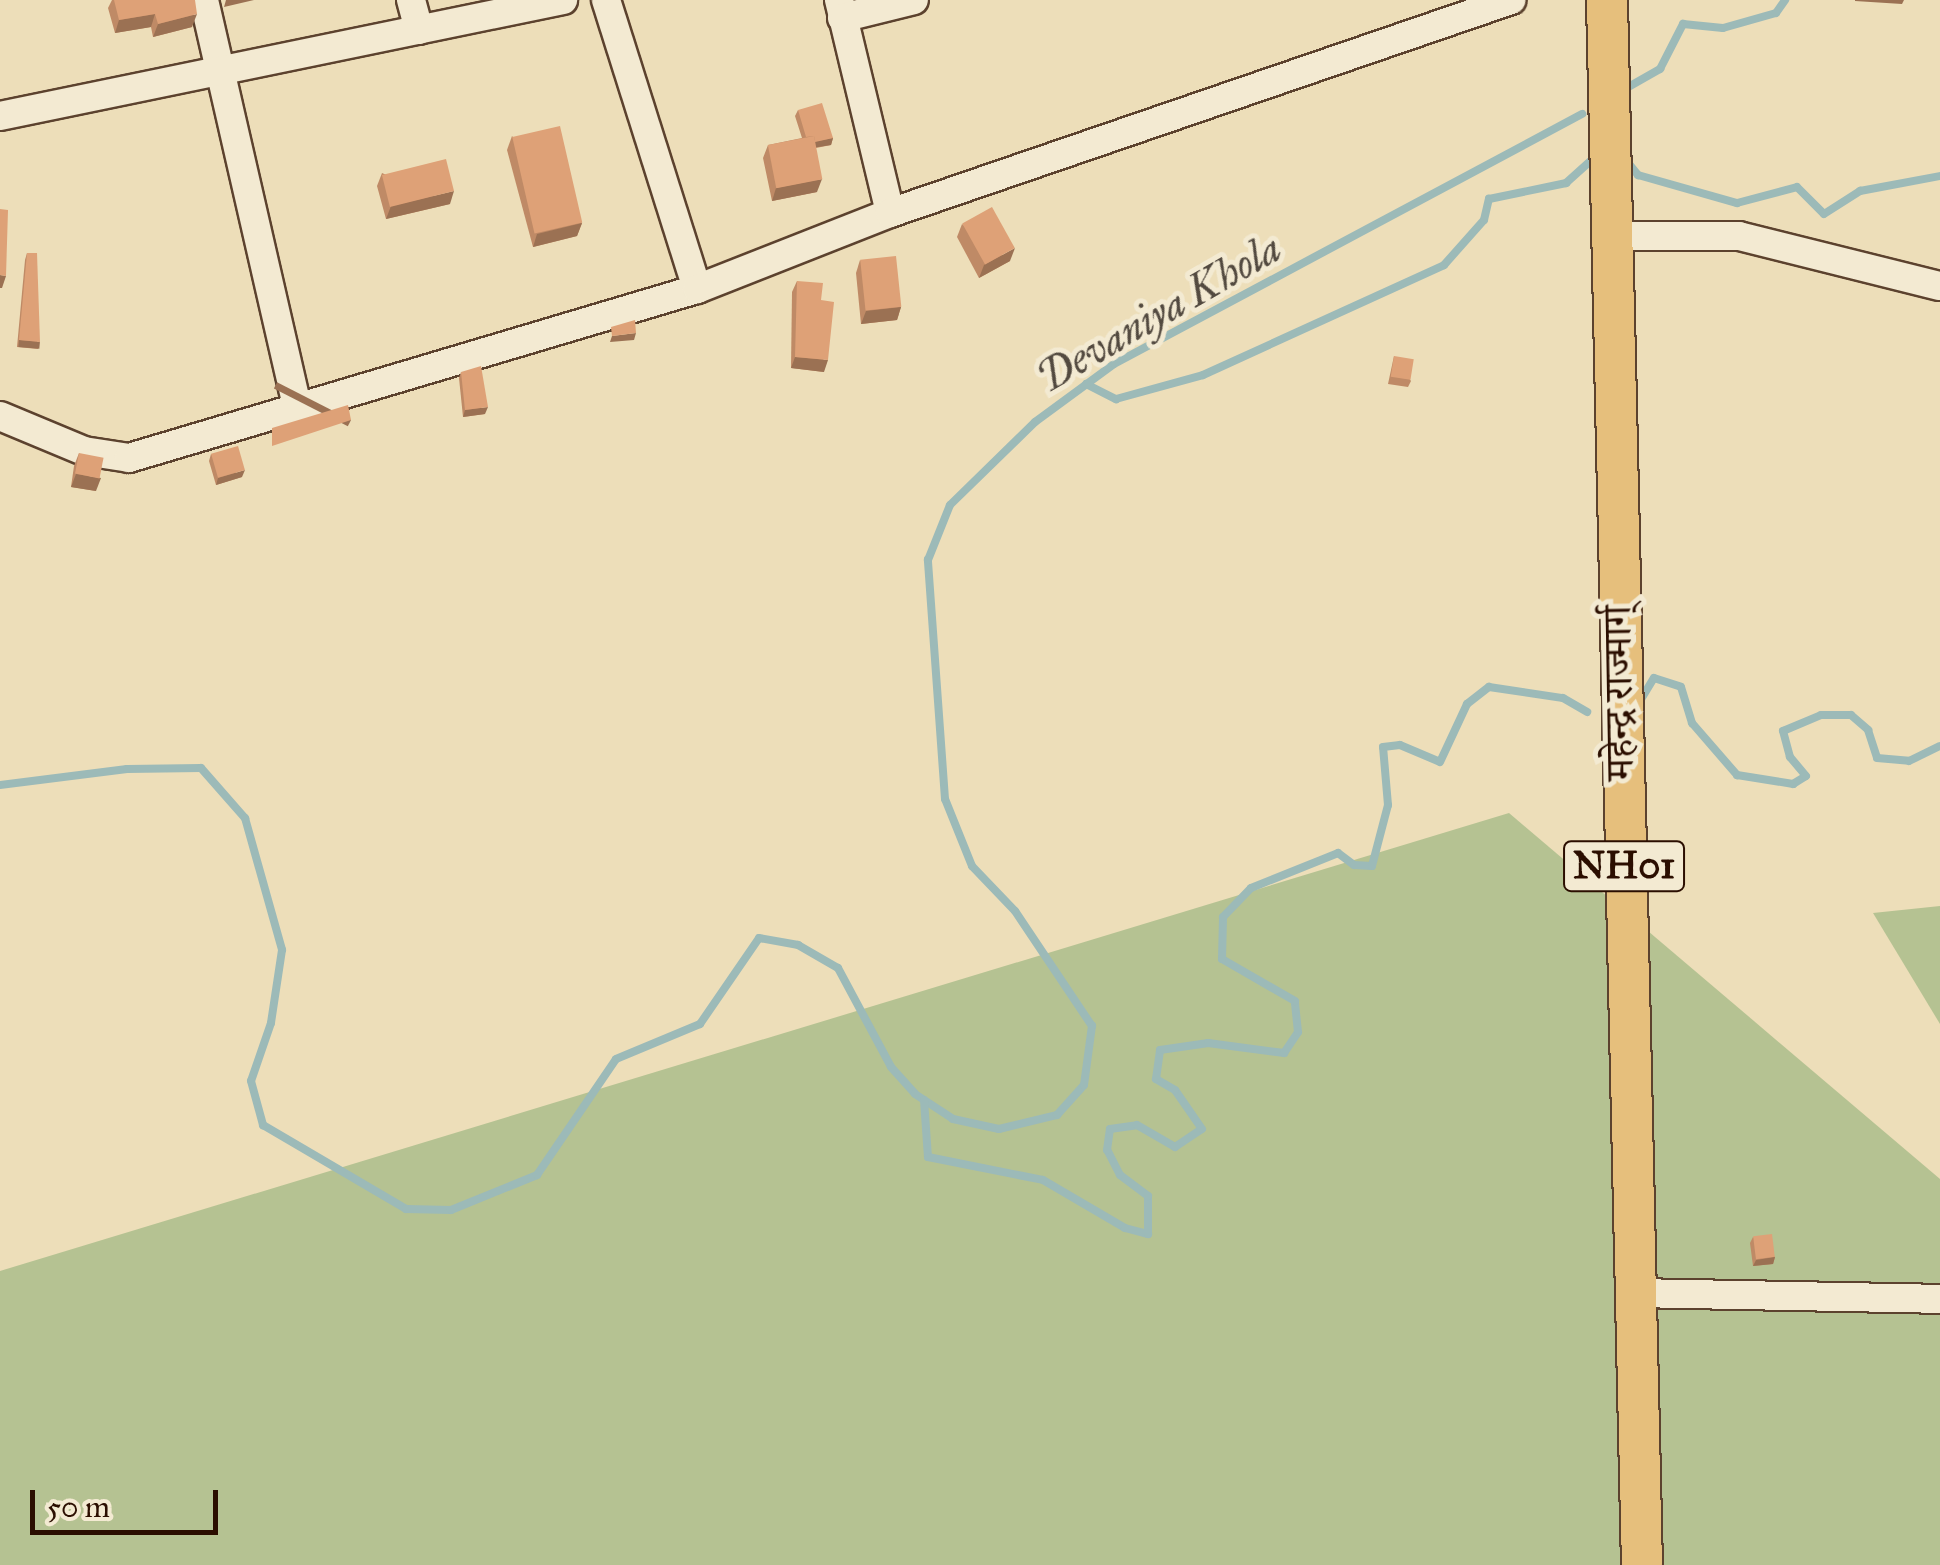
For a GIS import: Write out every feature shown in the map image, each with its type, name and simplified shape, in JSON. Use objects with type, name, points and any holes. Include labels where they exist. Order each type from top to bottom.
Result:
[{"type":"highway","name":"महेन्द्र राज्मार्ग्","points":[[1607,0],[1642,1565]]},
{"type":"street","points":[[204,0],[298,406]]},
{"type":"street","points":[[412,0],[418,30]]},
{"type":"street","points":[[0,116],[564,0]]},
{"type":"street","points":[[606,0],[697,290]]},
{"type":"street","points":[[890,213],[841,9],[914,0]]},
{"type":"street","points":[[0,416],[84,451],[129,458],[697,290],[890,213],[1511,0]]},
{"type":"street","points":[[1610,236],[1739,236],[1940,286]]},
{"type":"street","points":[[1634,1293],[1940,1298]]},
{"type":"green space","points":[[1509,813],[1940,1179],[1940,1565],[0,1565],[0,1271]]},
{"type":"green space","points":[[1940,906],[1940,1024],[1873,913]]},
{"type":"building","points":[[114,0],[195,0],[197,14],[158,24],[155,14],[119,20]]},
{"type":"building","points":[[822,103],[833,138],[815,142],[814,136],[806,137],[798,110]]},
{"type":"building","points":[[560,126],[582,222],[535,233],[512,137]]},
{"type":"building","points":[[814,136],[822,179],[776,188],[768,145]]},
{"type":"building","points":[[446,159],[454,191],[390,207],[382,175]]},
{"type":"building","points":[[992,207],[1015,248],[985,265],[962,223]]},
{"type":"building","points":[[0,209],[8,210],[6,276],[0,275]]},
{"type":"building","points":[[27,253],[37,253],[40,342],[19,340]]},
{"type":"building","points":[[896,256],[901,307],[866,310],[860,260]]},
{"type":"building","points":[[797,281],[823,283],[821,300],[834,302],[828,360],[795,357]]},
{"type":"building","points":[[635,320],[636,333],[612,336],[611,327]]},
{"type":"building","points":[[1394,356],[1414,359],[1410,380],[1391,377]]},
{"type":"building","points":[[481,366],[488,407],[465,410],[461,372]]},
{"type":"building","points":[[348,405],[351,420],[272,446],[272,428]]},
{"type":"building","points":[[238,446],[245,470],[218,478],[211,454]]},
{"type":"building","points":[[79,453],[104,458],[100,478],[75,474]]},
{"type":"building","points":[[1772,1234],[1775,1257],[1756,1259],[1753,1236]]},
{"type":"waterway","name":"Devaniya Khola","points":[[1623,90],[1660,69],[1683,24],[1723,28],[1776,13],[1785,0]]},
{"type":"waterway","name":"Devaniya Khola","points":[[0,785],[127,769],[201,768],[245,818],[282,950],[271,1023],[251,1081],[263,1125],[406,1209],[451,1210],[537,1175],[616,1059],[700,1024],[759,938],[798,945],[838,968],[891,1067],[915,1094],[953,1119],[999,1129],[1057,1115],[1084,1085],[1092,1026],[1015,911],[972,866],[945,799],[928,560],[950,505],[1035,422],[1114,364],[1582,114]]},
{"type":"waterway","points":[[1086,384],[1116,399],[1203,375],[1444,265],[1484,220],[1489,199],[1566,183],[1596,156]]},
{"type":"waterway","points":[[1625,159],[1638,175],[1737,203],[1797,187],[1824,214],[1860,191],[1940,176]]},
{"type":"waterway","points":[[1640,701],[1654,678],[1681,687],[1692,723],[1737,775],[1793,784],[1806,776],[1790,757],[1783,731],[1821,715],[1851,715],[1868,730],[1877,758],[1909,761],[1940,746]]},
{"type":"waterway","points":[[924,1100],[928,1157],[1043,1180],[1125,1228],[1148,1234],[1148,1196],[1120,1175],[1107,1150],[1110,1129],[1137,1125],[1175,1147],[1202,1129],[1175,1090],[1156,1079],[1160,1050],[1208,1043],[1284,1053],[1298,1032],[1295,1001],[1222,959],[1223,917],[1251,888],[1338,853],[1354,865],[1372,866],[1388,805],[1383,747],[1400,745],[1440,762],[1467,704],[1489,687],[1563,698],[1587,712]]}]
